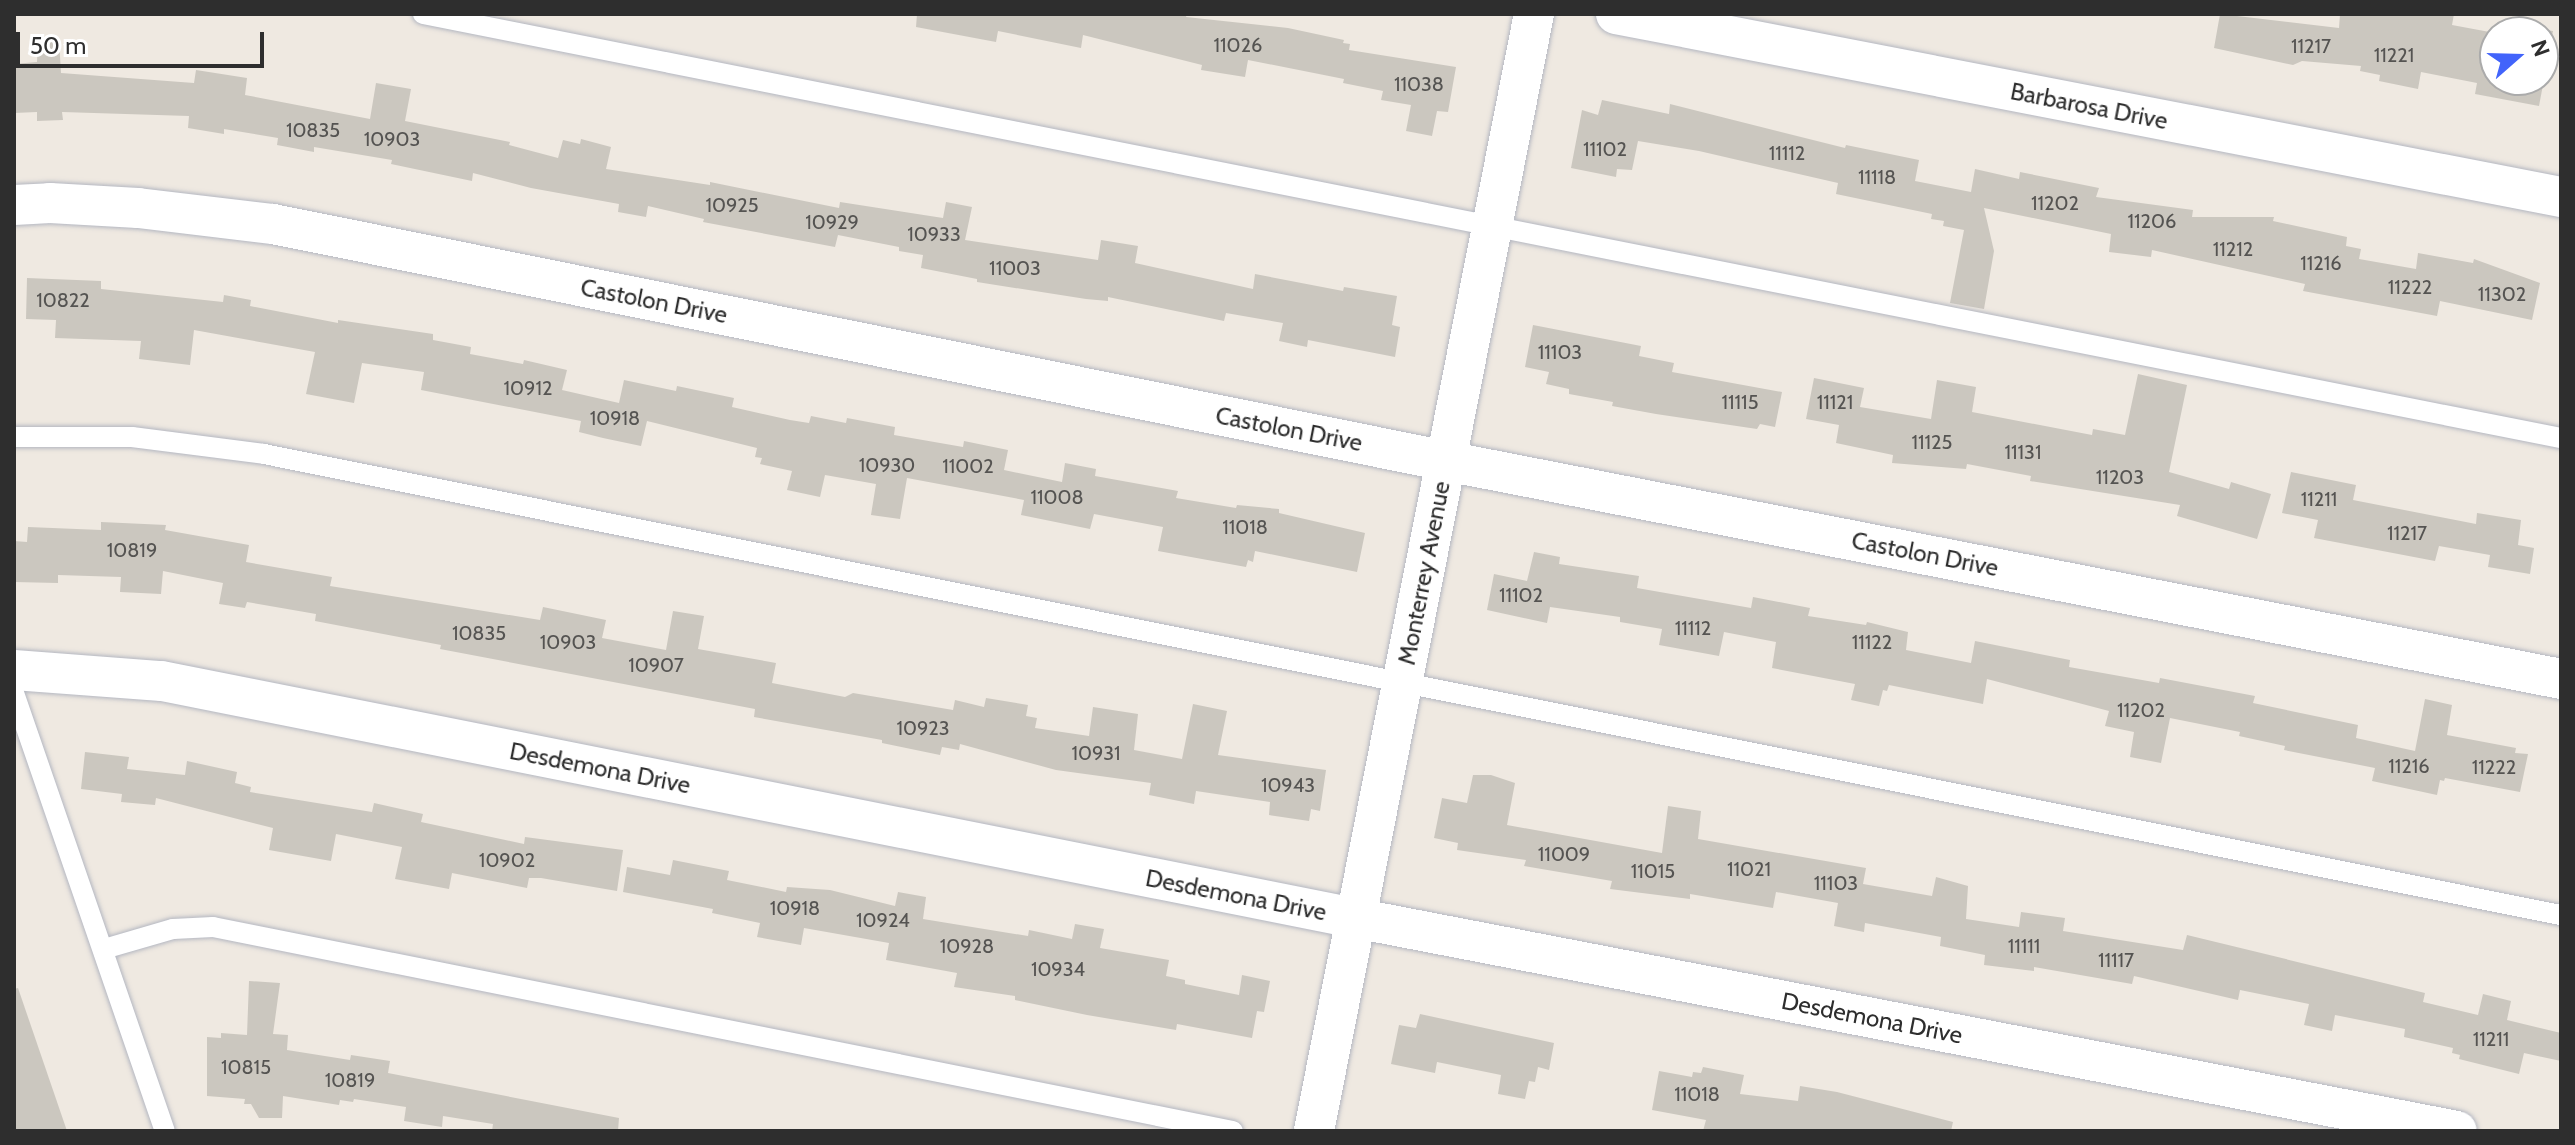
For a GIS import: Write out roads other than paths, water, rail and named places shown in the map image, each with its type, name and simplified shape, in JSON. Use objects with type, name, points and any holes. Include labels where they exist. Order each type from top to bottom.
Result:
[{"type":"street","name":"Monterrey Avenue","points":[[1314,1131],[1534,14]]},
{"type":"street","name":"Barbarosa Drive","points":[[1616,14],[2561,197]]},
{"type":"street","name":"Castolon Drive","points":[[14,205],[50,203],[138,208],[273,224],[1446,461],[2561,679]]},
{"type":"street","name":"Desdemona Drive","points":[[14,670],[162,681],[1355,918],[2457,1131]]},
{"type":"lane","points":[[423,14],[2561,438]]},
{"type":"lane","points":[[14,437],[132,437],[264,454],[2561,915]]},
{"type":"lane","points":[[14,693],[165,1131]]},
{"type":"lane","points":[[104,949],[173,929],[213,927],[1233,1131]]}]
